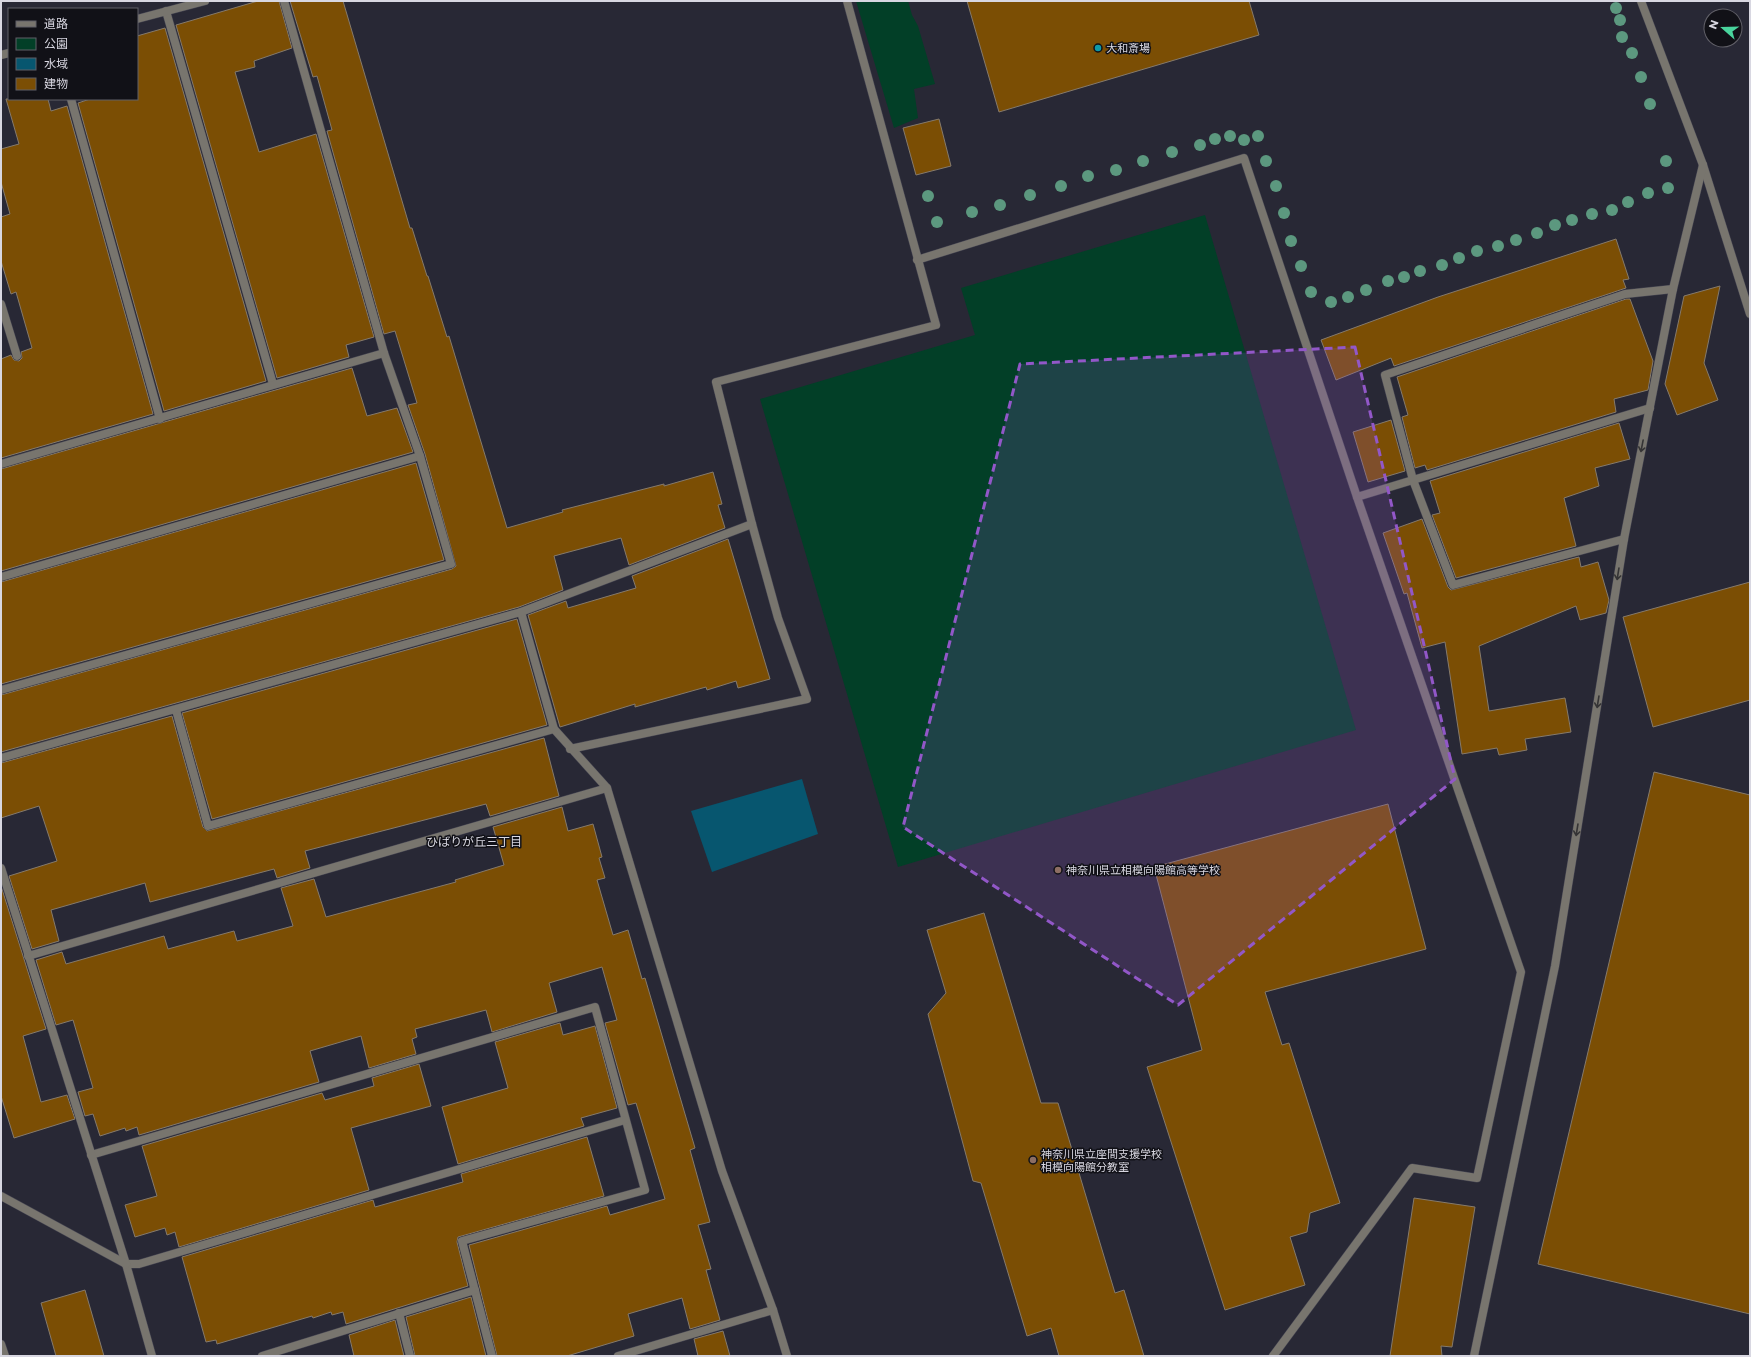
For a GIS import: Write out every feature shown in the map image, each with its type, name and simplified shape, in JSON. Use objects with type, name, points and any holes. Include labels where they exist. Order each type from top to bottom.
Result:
[{"type":"street","points":[[138,19],[205,1]]},
{"type":"street","points":[[1,690],[451,564],[420,456],[384,353],[284,1]]},
{"type":"street","points":[[570,748],[807,699],[778,618],[752,524],[716,382],[936,325],[847,1]]},
{"type":"street","points":[[1640,1],[1703,166],[1750,314]]},
{"type":"street","points":[[166,11],[273,384]]},
{"type":"street","points":[[71,100],[160,419]]},
{"type":"street","points":[[917,260],[1244,158],[1357,497],[1521,972],[1477,1178],[1412,1168],[1273,1356]]},
{"type":"street","points":[[1474,1356],[1555,966],[1624,539],[1673,289],[1703,166]]},
{"type":"street","points":[[1624,539],[1453,585],[1413,480],[1385,375],[1625,294],[1673,289]]},
{"type":"street","points":[[1,304],[16,356]]},
{"type":"street","points":[[1,464],[384,353]]},
{"type":"street","points":[[1357,497],[1650,408]]},
{"type":"street","points":[[1,577],[420,456]]},
{"type":"street","points":[[1,758],[521,612],[752,524]]},
{"type":"street","points":[[521,612],[554,729],[607,788],[722,1171],[787,1356]]},
{"type":"street","points":[[176,710],[208,826],[554,729]]},
{"type":"street","points":[[28,956],[607,788]]},
{"type":"street","points":[[1,868],[126,1264],[152,1356]]},
{"type":"street","points":[[92,1155],[594,1007],[645,1190],[462,1241],[492,1356]]},
{"type":"street","points":[[1,1196],[126,1264],[139,1264],[626,1120]]},
{"type":"street","points":[[262,1356],[475,1290]]},
{"type":"street","points":[[618,1356],[772,1310]]},
{"type":"street","points":[[399,1313],[410,1356]]},
{"type":"street","points":[[1,1344],[5,1356]]},
{"type":"highlighted area","points":[[1355,347],[1455,779],[1178,1005],[903,827],[1020,364]]},
{"type":"green space","points":[[856,1],[908,1],[912,15],[918,26],[935,84],[914,89],[918,118],[894,128]]},
{"type":"green space","points":[[1205,215],[1356,730],[898,867],[760,399],[975,335],[961,288]]},
{"type":"water","points":[[802,779],[818,834],[712,872],[691,811]]},
{"type":"building","points":[[258,1],[279,1],[292,48],[254,61],[255,67],[235,72],[259,152],[316,134],[374,337],[346,345],[349,357],[277,378],[176,25]]},
{"type":"building","points":[[290,1],[343,1],[410,228],[412,228],[447,337],[449,336],[507,528],[563,512],[562,510],[664,484],[664,486],[713,472],[722,504],[718,505],[725,528],[629,565],[621,538],[554,556],[563,590],[519,607],[1,752],[1,695],[452,569],[456,566],[425,454],[408,405],[417,403],[395,331],[384,334],[327,131],[332,130],[317,76],[313,77]]},
{"type":"building","name":"大和斎場","points":[[967,1],[1249,1],[1259,35],[999,112]]},
{"type":"building","points":[[165,28],[266,381],[164,411],[78,103],[87,100],[138,100],[138,36]]},
{"type":"building","points":[[6,99],[48,100],[51,111],[67,106],[153,414],[1,458],[1,359],[11,355],[14,360],[19,361],[22,358],[21,352],[32,348],[16,292],[11,294],[1,261],[1,217],[10,214],[1,182],[1,149],[19,144]]},
{"type":"building","points":[[939,119],[951,166],[916,175],[903,128]]},
{"type":"building","points":[[1616,239],[1629,279],[1623,280],[1626,288],[1394,366],[1391,358],[1336,380],[1321,340],[1438,297]]},
{"type":"building","points":[[1720,286],[1704,363],[1718,400],[1677,415],[1665,384],[1684,296]]},
{"type":"building","points":[[1626,299],[1630,299],[1653,361],[1648,390],[1614,399],[1616,412],[1427,470],[1425,465],[1415,468],[1402,417],[1408,415],[1397,377]]},
{"type":"building","points":[[352,368],[367,416],[397,408],[413,452],[1,571],[1,469]]},
{"type":"building","points":[[1391,420],[1405,471],[1368,482],[1353,432]]},
{"type":"building","points":[[1619,423],[1630,459],[1595,468],[1599,486],[1564,498],[1576,546],[1456,578],[1432,515],[1440,513],[1430,481]]},
{"type":"building","points":[[416,463],[444,560],[1,684],[1,582]]},
{"type":"building","points":[[1422,519],[1448,587],[1451,590],[1579,557],[1581,567],[1598,562],[1609,600],[1606,613],[1580,620],[1576,606],[1479,646],[1489,711],[1565,698],[1571,732],[1525,739],[1527,750],[1499,755],[1497,748],[1462,754],[1445,642],[1422,648],[1407,593],[1404,594],[1383,533]]},
{"type":"building","points":[[728,539],[770,679],[738,688],[736,681],[707,690],[706,687],[635,707],[635,704],[560,727],[528,615],[566,601],[568,608],[636,588],[632,576]]},
{"type":"building","points":[[1750,582],[1750,700],[1653,727],[1623,617]]},
{"type":"building","points":[[517,619],[547,725],[212,819],[182,713]]},
{"type":"building","points":[[172,716],[203,827],[207,831],[544,738],[559,796],[490,816],[486,804],[305,851],[310,868],[277,878],[274,869],[150,902],[145,883],[51,910],[59,941],[32,949],[9,876],[57,861],[39,806],[1,818],[1,763]]},
{"type":"building","points":[[1654,772],[1750,795],[1750,1314],[1538,1264]]},
{"type":"building","points":[[1388,804],[1426,949],[1265,992],[1282,1045],[1289,1043],[1340,1203],[1310,1213],[1307,1232],[1290,1237],[1305,1285],[1225,1310],[1147,1067],[1202,1050],[1154,867]]},
{"type":"building","points":[[562,807],[568,831],[593,824],[602,857],[599,858],[605,878],[597,880],[613,935],[628,930],[642,979],[645,978],[695,1148],[690,1150],[710,1222],[698,1225],[711,1269],[706,1270],[720,1320],[690,1329],[682,1298],[628,1314],[634,1336],[567,1356],[497,1356],[469,1245],[607,1206],[610,1215],[665,1199],[636,1103],[628,1105],[605,1023],[617,1020],[602,967],[549,983],[557,1012],[492,1032],[486,1010],[415,1029],[417,1037],[412,1039],[416,1054],[369,1068],[361,1036],[310,1051],[319,1082],[139,1135],[137,1127],[126,1131],[125,1128],[100,1136],[93,1114],[85,1116],[78,1092],[93,1088],[73,1020],[56,1025],[36,960],[62,952],[66,964],[164,936],[168,949],[234,931],[237,941],[293,926],[281,888],[314,879],[326,917],[456,882],[455,880],[504,865],[493,827]]},
{"type":"building","points":[[1,886],[46,1029],[23,1036],[41,1102],[67,1095],[75,1119],[14,1138],[1,1096]]},
{"type":"building","points":[[984,913],[1041,1103],[1058,1103],[1115,1293],[1124,1290],[1144,1356],[1059,1356],[1051,1328],[1027,1336],[981,1183],[973,1181],[928,1014],[946,993],[927,930]]},
{"type":"building","points":[[560,1023],[563,1035],[595,1026],[617,1108],[581,1118],[584,1126],[458,1164],[442,1107],[508,1088],[495,1042]]},
{"type":"building","points":[[419,1064],[431,1106],[351,1128],[369,1190],[179,1247],[175,1232],[167,1235],[165,1228],[135,1237],[125,1205],[157,1196],[142,1146],[322,1093],[325,1100],[374,1086],[372,1078]]},
{"type":"building","points":[[587,1137],[604,1196],[458,1237],[457,1242],[468,1286],[346,1324],[343,1312],[332,1315],[331,1312],[313,1318],[312,1316],[217,1344],[216,1340],[206,1342],[182,1257],[373,1200],[375,1207],[463,1182],[461,1174]]},
{"type":"building","points":[[1414,1198],[1475,1207],[1452,1347],[1441,1346],[1442,1356],[1390,1356]]},
{"type":"building","points":[[85,1290],[104,1356],[56,1356],[41,1303]]},
{"type":"building","points":[[471,1297],[486,1356],[415,1356],[406,1317]]},
{"type":"building","points":[[395,1320],[404,1356],[354,1356],[349,1335]]},
{"type":"building","points":[[723,1331],[730,1356],[698,1356],[694,1339]]},
{"type":"place","name":"大和斎場","points":[[1098,48]]},
{"type":"place","name":"神奈川県立相模向陽館高等学校","points":[[1058,870]]},
{"type":"place","name":"神奈川県立座間支援学校 相模向陽館分教室","points":[[1033,1160]]},
{"type":"district","name":"ひばりが丘三丁目","points":[[474,841]]}]
